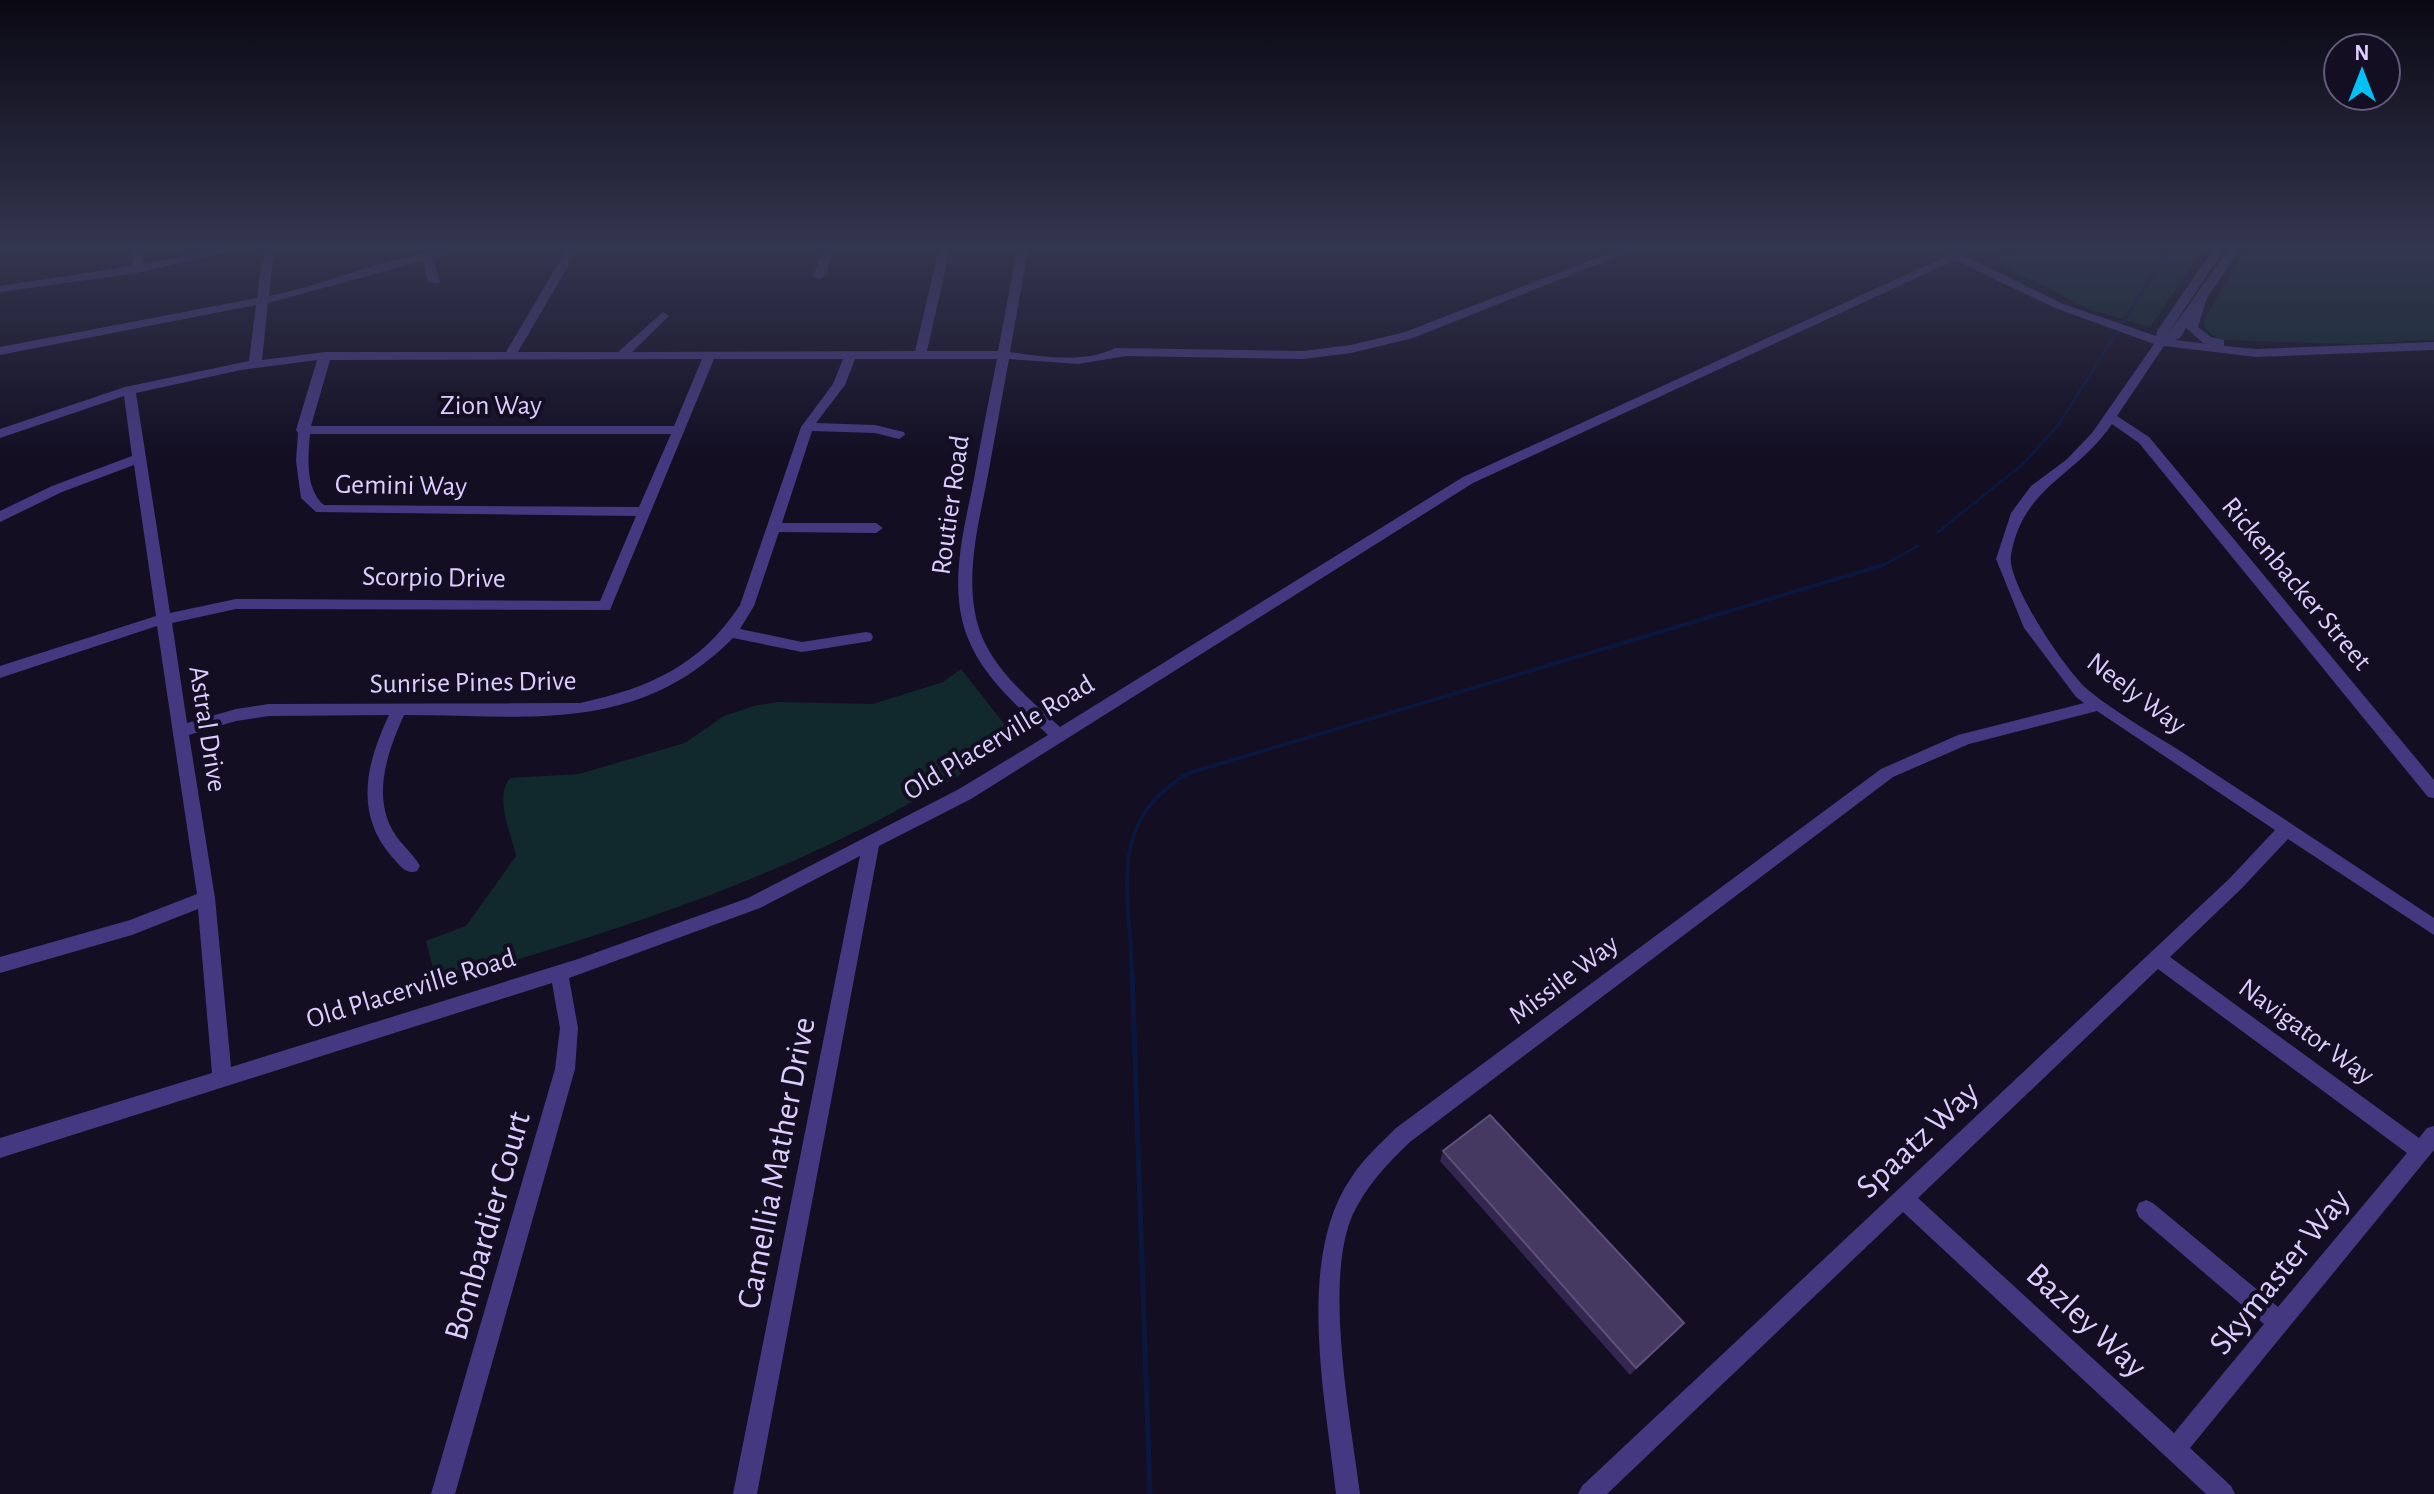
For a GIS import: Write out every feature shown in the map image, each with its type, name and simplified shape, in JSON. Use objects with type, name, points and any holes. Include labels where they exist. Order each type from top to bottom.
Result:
[{"type":"street","points":[[0,351],[170,319]]},
{"type":"street","points":[[255,363],[261,319]]},
{"type":"street","points":[[511,354],[532,319]]},
{"type":"street","points":[[622,355],[660,319]]},
{"type":"street","points":[[920,355],[929,319]]},
{"type":"street","name":"Routier Road","points":[[1009,319],[967,551],[966,602],[975,640],[987,666],[1005,688],[1059,736]]},
{"type":"street","points":[[0,434],[129,390],[255,363],[325,356],[1002,355],[1031,359],[1106,359],[1123,353],[1303,355],[1374,345],[1444,319]]},
{"type":"street","name":"Old Placerville Road","points":[[0,1148],[559,973],[754,903],[965,794],[1468,480],[1815,319]]},
{"type":"street","points":[[2095,319],[2161,342],[2245,353],[2434,346]]},
{"type":"street","points":[[2161,342],[2163,331],[2171,319]]},
{"type":"street","points":[[2161,342],[2176,335],[2187,319]]},
{"type":"street","points":[[2193,319],[2191,324],[2198,335],[2207,340],[2254,347],[2326,350]]},
{"type":"street","name":"Neely Way","points":[[2161,342],[2111,417],[2071,463],[2036,489],[2016,516],[2003,559],[2031,628],[2081,693],[2434,927]]},
{"type":"street","name":"Scorpio Drive","points":[[0,672],[164,619],[252,603],[605,606],[710,355]]},
{"type":"street","name":"Sunrise Pines Drive","points":[[181,731],[236,715],[269,710],[550,711],[610,703],[680,675],[703,659],[730,632],[747,606],[807,427],[839,385],[850,355]]},
{"type":"street","name":"Gemini Way","points":[[325,356],[302,430],[302,477],[308,498],[321,509],[645,512]]},
{"type":"street","name":"Astral Drive","points":[[129,390],[206,898],[222,1078]]},
{"type":"street","name":"Rickenbacker Street","points":[[2111,417],[2144,440],[2434,792]]},
{"type":"street","points":[[807,427],[875,429],[899,435]]},
{"type":"street","name":"Zion Way","points":[[302,430],[679,430]]},
{"type":"street","points":[[0,517],[69,484],[139,458]]},
{"type":"street","points":[[774,527],[876,528]]},
{"type":"street","points":[[730,632],[802,647],[866,637]]},
{"type":"street","name":"Missile Way","points":[[1348,1494],[1327,1278],[1339,1218],[1368,1169],[1403,1135],[1887,773],[1938,747],[1972,735],[2099,705]]},
{"type":"street","points":[[399,710],[379,750],[373,782],[385,833],[411,866]]},
{"type":"street","name":"Spaatz Way","points":[[1590,1494],[2157,958],[2286,830]]},
{"type":"street","name":"Camellia Mather Drive","points":[[745,1494],[871,844]]},
{"type":"street","points":[[0,965],[132,927],[206,898]]},
{"type":"street","name":"Navigator Way","points":[[2157,958],[2427,1143]]},
{"type":"street","name":"Bombardier Court","points":[[443,1494],[565,1069],[569,1028],[559,973]]},
{"type":"street","name":"Skymaster Way","points":[[2175,1449],[2427,1143]]},
{"type":"street","name":"Bazley Way","points":[[1903,1198],[2223,1494]]},
{"type":"street","points":[[2146,1210],[2279,1322]]},
{"type":"green space","points":[[2122,319],[2156,319],[2150,327]]},
{"type":"green space","points":[[2205,319],[2434,319],[2434,340],[2351,344],[2220,340],[2207,331],[2203,322]]},
{"type":"green space","points":[[961,669],[1009,730],[991,752],[957,777],[804,856],[684,905],[437,983],[426,941],[466,926],[516,856],[503,795],[510,778],[579,774],[685,743],[724,716],[754,706],[777,702],[873,704],[943,682]]},
{"type":"building","points":[[1490,1115],[1684,1323],[1636,1368],[1443,1151]]},
{"type":"waterway","points":[[1938,532],[2023,464],[2059,424],[2125,319]]},
{"type":"waterway","points":[[1880,567],[1918,546]]},
{"type":"waterway","points":[[1132,973],[1127,886],[1128,860],[1134,836],[1144,813],[1162,792],[1189,773],[1883,565]]},
{"type":"waterway","points":[[1132,971],[1150,1494]]}]
